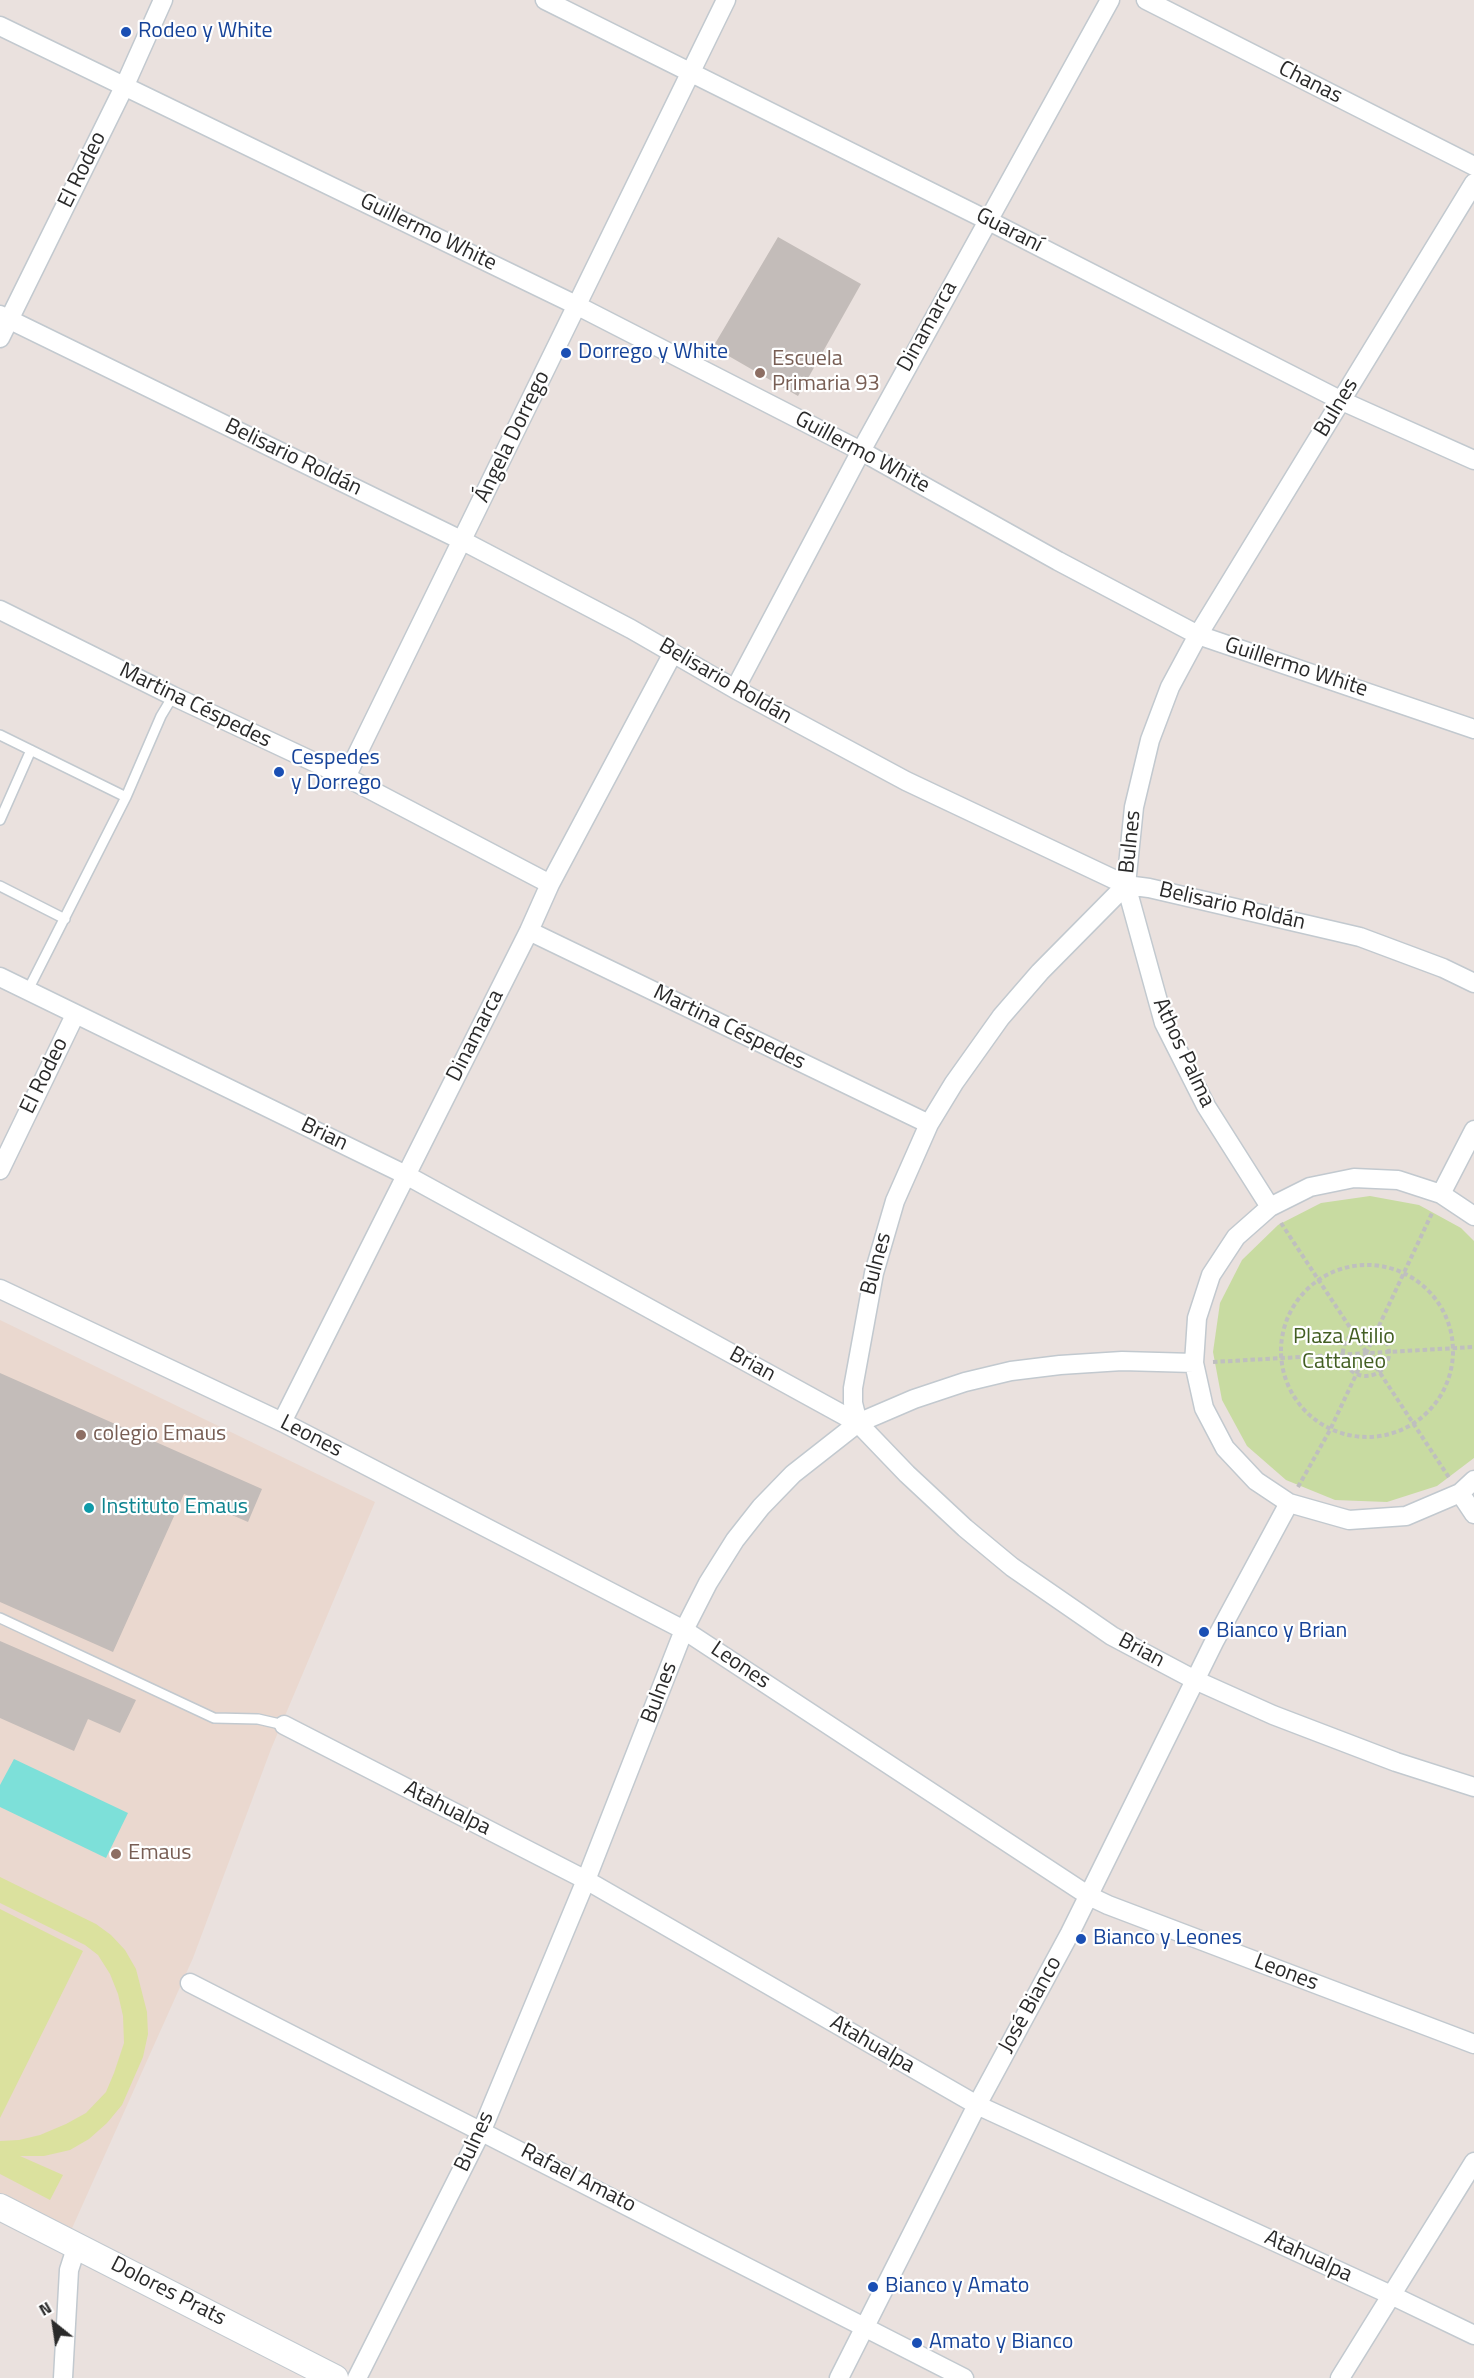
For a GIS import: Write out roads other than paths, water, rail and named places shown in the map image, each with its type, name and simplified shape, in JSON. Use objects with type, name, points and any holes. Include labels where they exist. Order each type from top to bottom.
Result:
[{"type":"street","name":"El Rodeo","points":[[0,338],[5,317],[124,85],[163,0]]},
{"type":"street","name":"Guaraní","points":[[545,0],[691,71],[1342,401],[1474,460]]},
{"type":"street","name":"Ángela Dorrego","points":[[346,777],[726,0]]},
{"type":"street","name":"Dinamarca","points":[[735,689],[861,451],[1110,0]]},
{"type":"street","name":"Chanas","points":[[1146,0],[1474,166]]},
{"type":"street","name":"Guillermo White","points":[[0,26],[576,305],[861,451],[1058,561],[1198,635],[1474,729]]},
{"type":"street","name":"Bulnes","points":[[357,2378],[482,2130],[586,1880],[684,1630],[708,1582],[735,1540],[761,1507],[793,1474],[858,1423],[853,1403],[853,1388],[874,1273],[895,1201],[929,1124],[954,1083],[1001,1017],[1040,972],[1126,885],[1134,807],[1150,740],[1170,687],[1198,635],[1474,183]]},
{"type":"street","name":"Belisario Roldán","points":[[5,317],[463,541],[673,653],[906,782],[1126,885],[1149,888],[1360,937],[1443,968],[1474,983]]},
{"type":"street","name":"Martina Céspedes","points":[[0,610],[173,696],[346,777],[550,884]]},
{"type":"street","name":"Dinamarca","points":[[282,1422],[529,931],[550,884],[673,653]]},
{"type":"street","name":"Athos Palma","points":[[1126,885],[1164,1023],[1206,1106],[1270,1207]]},
{"type":"street","name":"Martina Céspedes","points":[[529,931],[929,1124]]},
{"type":"street","name":"Brian","points":[[0,977],[406,1175],[858,1423],[934,1500],[1012,1567],[1112,1636],[1196,1680],[1327,1737],[1474,1787]]},
{"type":"street","name":"El Rodeo","points":[[0,1170],[75,1015]]},
{"type":"street","points":[[1441,1194],[1474,1130]]},
{"type":"street","points":[[1474,1216],[1441,1194],[1398,1180],[1354,1178],[1310,1187],[1270,1207],[1236,1237],[1211,1275],[1197,1318],[1194,1363],[1204,1408],[1225,1448],[1256,1481],[1289,1503],[1349,1520],[1406,1516],[1460,1493],[1474,1480]]},
{"type":"street","name":"Leones","points":[[0,1289],[282,1422],[684,1630],[1089,1896],[1474,2044]]},
{"type":"street","points":[[858,1423],[914,1399],[965,1382],[1011,1371],[1122,1361],[1194,1363]]},
{"type":"street","points":[[1460,1493],[1474,1514]]},
{"type":"street","name":"José Bianco","points":[[839,2378],[977,2105],[1089,1896],[1196,1680],[1289,1503]]},
{"type":"street","name":"Atahualpa","points":[[284,1725],[586,1880],[977,2105],[1391,2295],[1474,2336]]},
{"type":"street","name":"Rafael Amato","points":[[190,1983],[964,2378]]},
{"type":"street","points":[[1340,2378],[1474,2162]]},
{"type":"street","name":"Dolores Prats","points":[[0,2207],[335,2378]]},
{"type":"street","points":[[63,2378],[69,2270],[76,2245]]},
{"type":"lane","points":[[28,990],[126,797],[161,716],[173,696]]},
{"type":"lane","points":[[0,735],[126,797]]},
{"type":"lane","points":[[0,820],[31,750]]},
{"type":"lane","points":[[0,886],[64,919]]},
{"type":"lane","points":[[0,1618],[214,1718],[258,1719],[284,1725]]},
{"type":"water","points":[[14,1759],[128,1813],[106,1858],[0,1807],[0,1785]]},
{"type":"place","name":"Rodeo y White","points":[[126,32]]},
{"type":"place","name":"Dorrego y White","points":[[566,353]]},
{"type":"place","name":"Escuela Primaria 93","points":[[760,373]]},
{"type":"place","name":"Cespedes y Dorrego","points":[[279,772]]},
{"type":"place","name":"colegio Emaus","points":[[81,1435]]},
{"type":"place","name":"Instituto Emaus","points":[[89,1508]]},
{"type":"place","name":"Bianco y Brian","points":[[1204,1632]]},
{"type":"place","name":"Emaus","points":[[116,1854]]},
{"type":"place","name":"Bianco y Leones","points":[[1081,1939]]},
{"type":"place","name":"Bianco y Amato","points":[[873,2287]]},
{"type":"place","name":"Amato y Bianco","points":[[917,2343]]},
{"type":"park label","name":"Plaza Atilio Cattaneo","points":[[1344,1350]]}]
